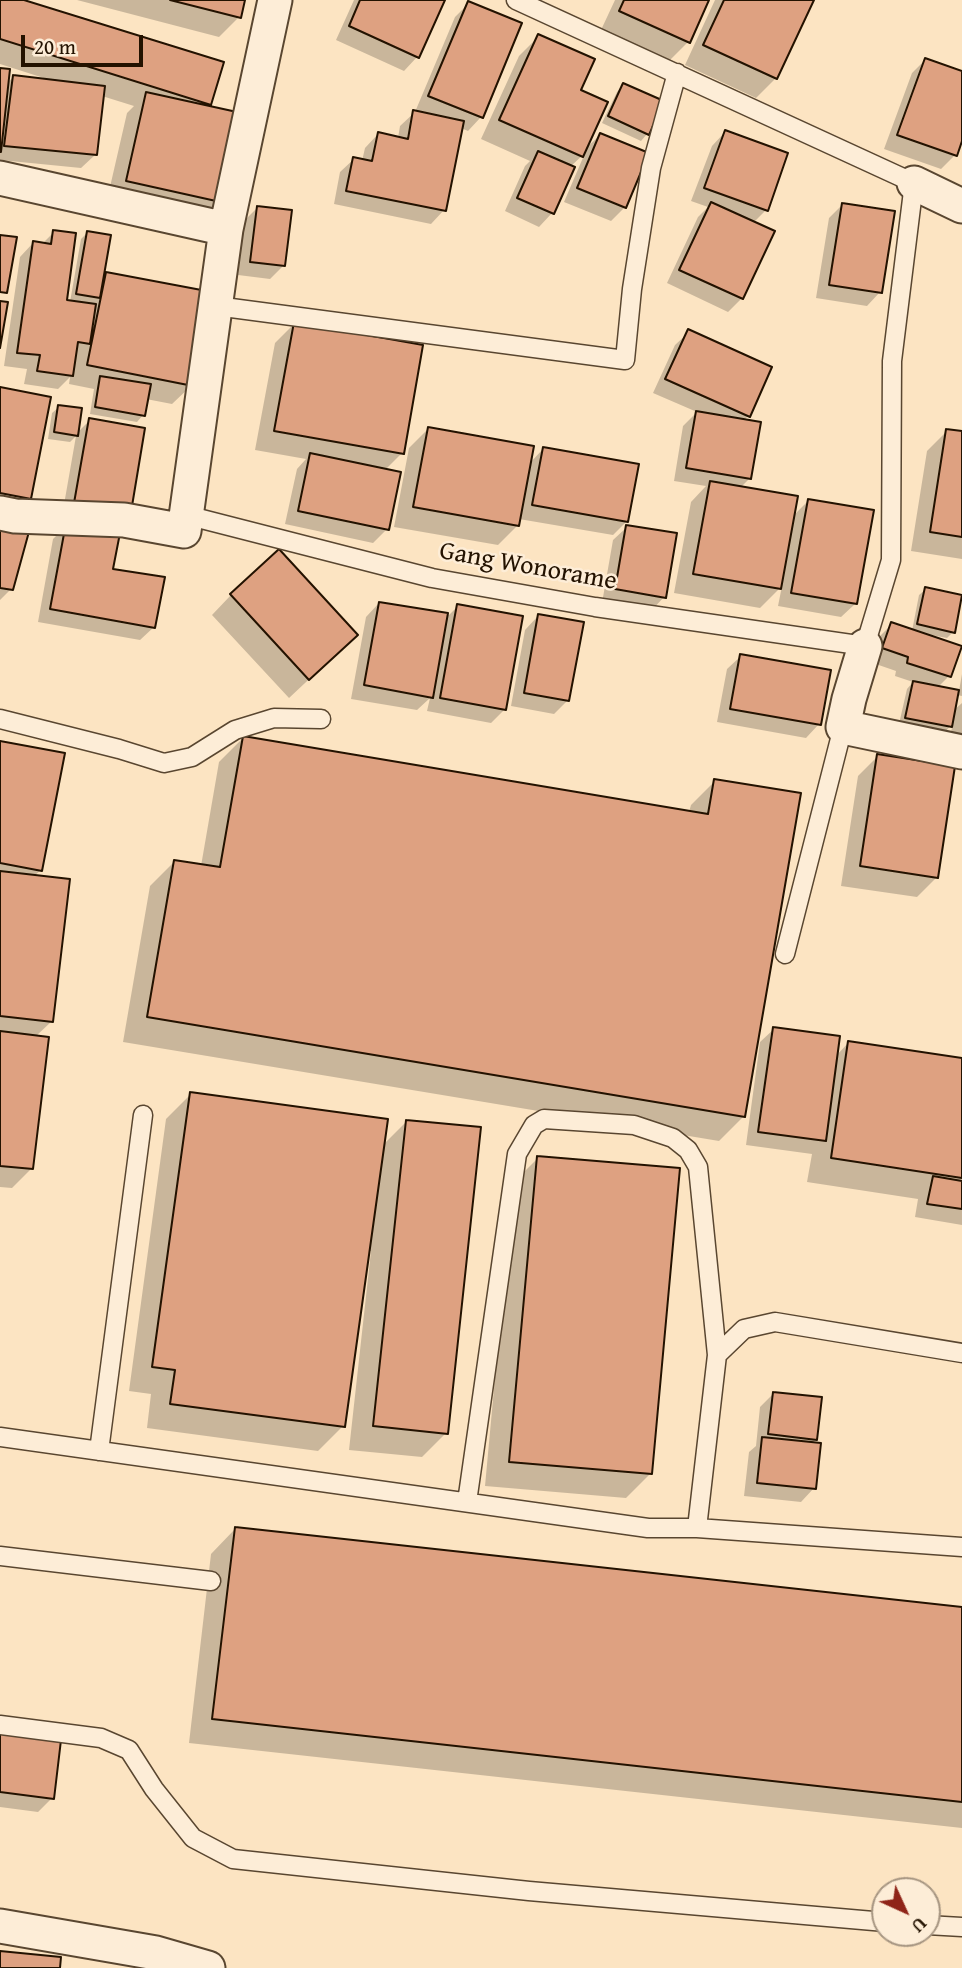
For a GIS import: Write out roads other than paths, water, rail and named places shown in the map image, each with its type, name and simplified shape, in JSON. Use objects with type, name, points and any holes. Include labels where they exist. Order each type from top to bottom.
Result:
[{"type":"street","points":[[0,513],[15,516],[124,520],[184,531],[226,229],[275,0]]},
{"type":"street","points":[[0,178],[226,229]]},
{"type":"street","points":[[914,183],[962,206]]},
{"type":"street","points":[[865,646],[843,727],[962,752]]},
{"type":"street","points":[[0,1926],[156,1953],[208,1968]]},
{"type":"lane","points":[[516,0],[914,183],[892,361],[891,560],[865,646]]},
{"type":"lane","points":[[216,306],[625,360],[632,289],[651,168],[677,73]]},
{"type":"lane","name":"Gang Wonorame","points":[[186,515],[432,578],[595,607],[865,646]]},
{"type":"lane","points":[[0,719],[119,749],[164,764],[192,757],[235,730],[274,718],[321,719]]},
{"type":"lane","points":[[785,954],[843,727]]},
{"type":"lane","points":[[99,1451],[143,1115]]},
{"type":"lane","points":[[467,1502],[517,1154],[534,1125],[544,1119],[634,1125],[673,1138],[688,1150],[698,1167],[717,1355],[697,1528]]},
{"type":"lane","points":[[717,1355],[744,1329],[775,1322],[962,1353]]},
{"type":"lane","points":[[0,1437],[648,1528],[697,1528],[962,1547]]},
{"type":"lane","points":[[0,1556],[211,1581]]},
{"type":"lane","points":[[0,1725],[101,1738],[129,1750],[154,1789],[192,1838],[233,1859],[529,1891],[871,1921]]},
{"type":"lane","points":[[941,1925],[962,1927]]}]
